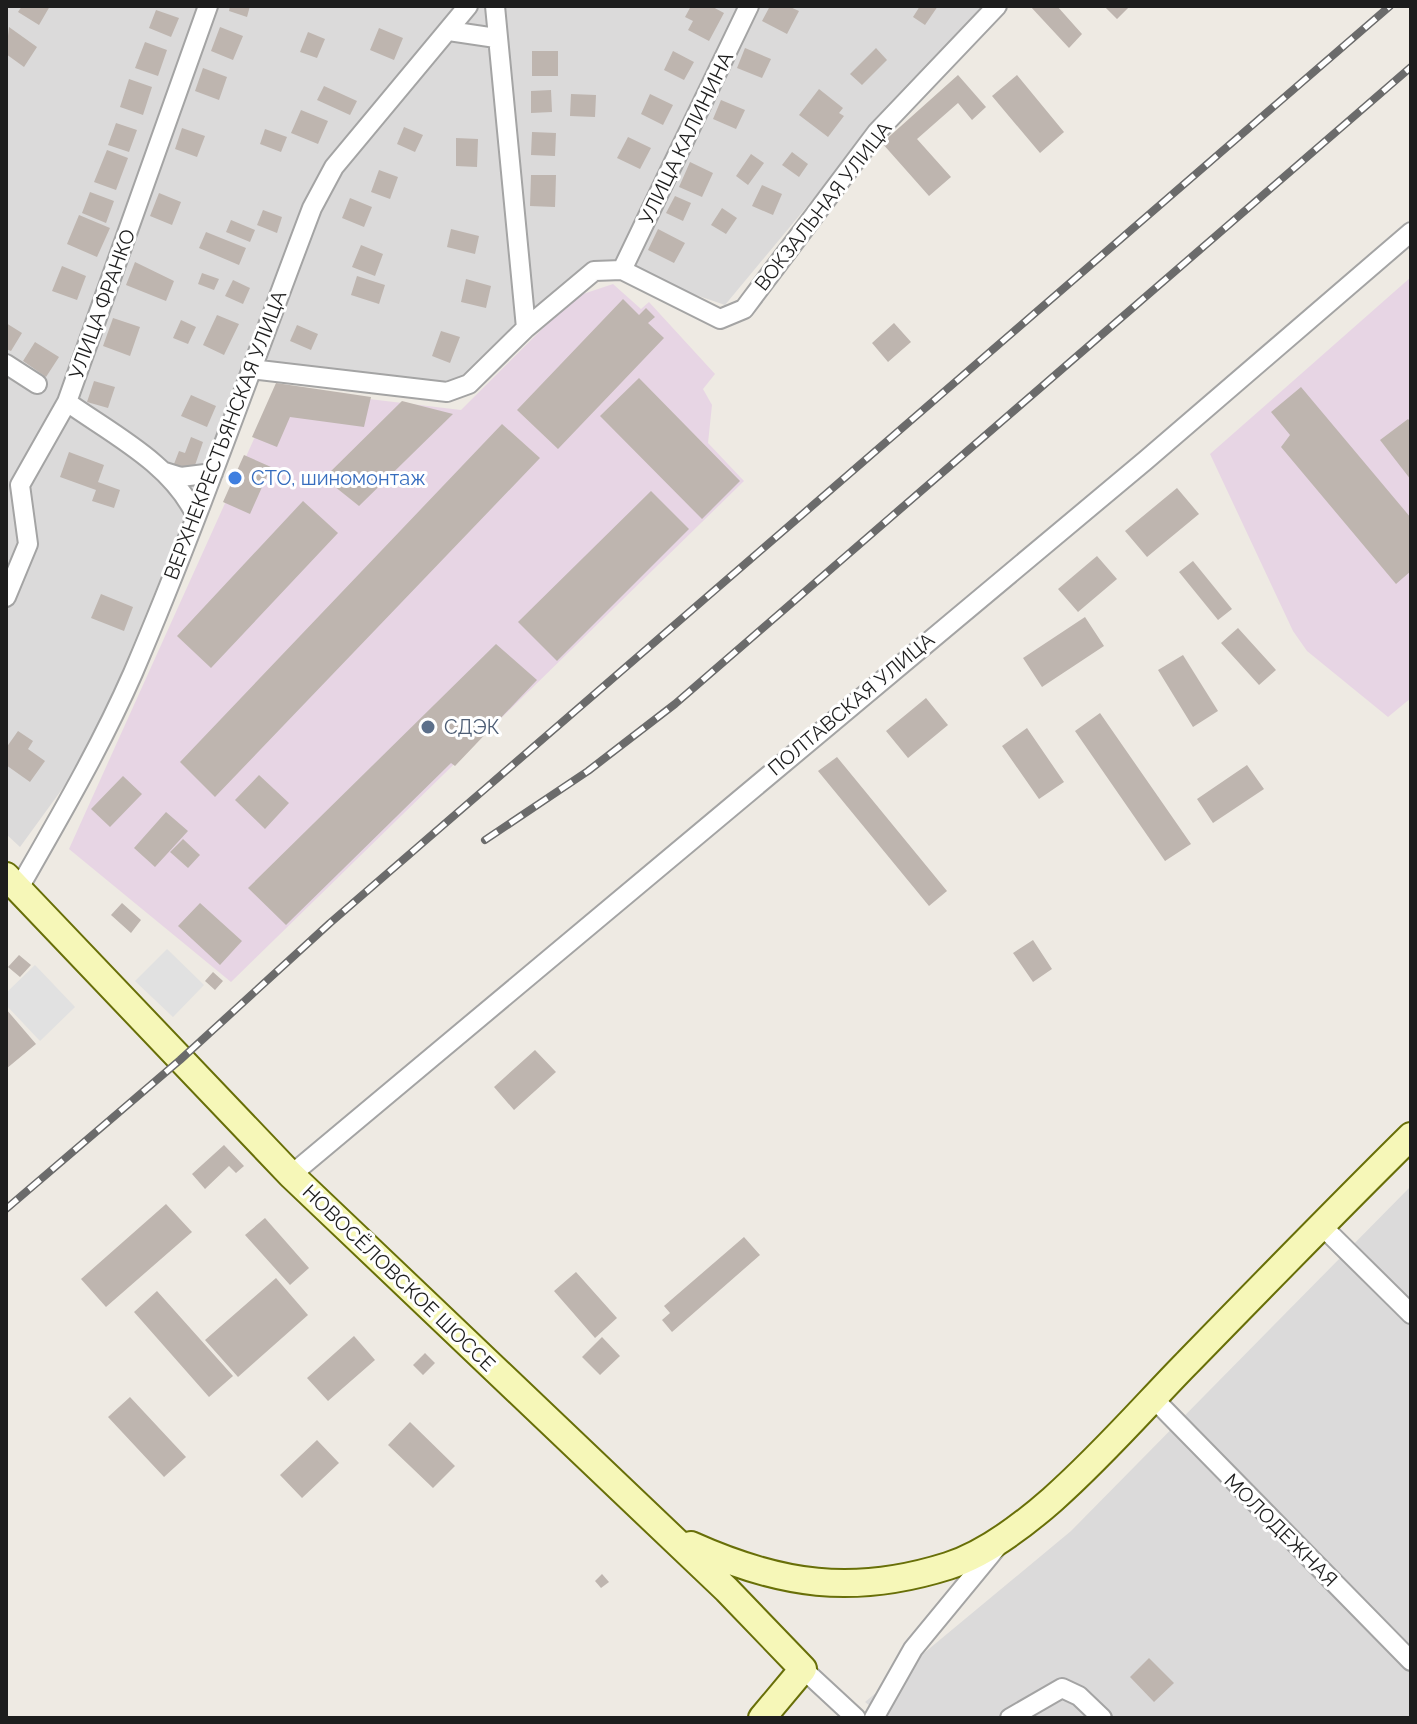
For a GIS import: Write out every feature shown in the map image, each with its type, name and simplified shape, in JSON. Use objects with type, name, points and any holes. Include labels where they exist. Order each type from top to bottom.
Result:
[{"type":"main road","name":"НОВОСЁЛОВСКОЕ ШОССЕ","points":[[12,882],[291,1175],[673,1537],[803,1669]]},
{"type":"main road","points":[[673,1537],[760,1574],[794,1581],[836,1583],[903,1576],[950,1565],[1003,1539],[1045,1504],[1153,1398],[1411,1136]]},
{"type":"main road","points":[[762,1718],[803,1669]]},
{"type":"street","name":"УЛИЦА ФРАНКО","points":[[6,597],[28,544],[20,485],[67,402],[208,6]]},
{"type":"street","name":"ВЕРХНЕКРЕСТЬЯНСКАЯ УЛИЦА","points":[[12,882],[70,800],[132,675],[213,473],[312,208],[334,167],[468,6]]},
{"type":"street","points":[[495,6],[526,328]]},
{"type":"street","name":"УЛИЦА КАЛИНИНА","points":[[622,270],[749,6]]},
{"type":"street","name":"ВОКЗАЛЬНАЯ УЛИЦА","points":[[622,270],[720,319],[744,309],[877,132],[997,6]]},
{"type":"street","points":[[449,31],[496,38]]},
{"type":"street","name":"ПОЛТАВСКАЯ УЛИЦА","points":[[291,1175],[1146,460],[1411,232]]},
{"type":"street","points":[[251,369],[447,392],[469,384],[526,328],[594,271],[622,270]]},
{"type":"street","points":[[6,364],[37,384]]},
{"type":"street","points":[[67,402],[163,471],[178,486],[196,516]]},
{"type":"street","points":[[163,471],[181,477],[213,473]]},
{"type":"street","points":[[1321,1225],[1411,1314]]},
{"type":"street","name":"МОЛОДЕЖНАЯ","points":[[1153,1398],[1411,1661]]},
{"type":"street","points":[[874,1718],[913,1649],[1003,1539]]},
{"type":"street","points":[[803,1669],[856,1718]]},
{"type":"street","points":[[1010,1718],[1062,1688],[1079,1696],[1102,1718]]},
{"type":"shaded area","points":[[6,6],[989,6],[897,98],[725,305],[594,260],[453,387],[245,364],[208,464],[103,717],[76,770],[20,847],[6,834]]},
{"type":"shaded area","points":[[1411,277],[1411,698],[1388,717],[1307,651],[1293,631],[1210,454]]},
{"type":"shaded area","points":[[613,284],[641,309],[649,302],[715,374],[703,389],[712,405],[708,443],[744,481],[231,982],[69,849],[277,388],[461,410],[574,297]]},
{"type":"shaded area","points":[[167,949],[204,985],[173,1017],[135,981]]},
{"type":"shaded area","points":[[35,965],[75,1007],[40,1041],[6,1005],[6,993]]},
{"type":"shaded area","points":[[1411,1186],[1411,1718],[885,1718],[865,1702],[1071,1531]]},
{"type":"building","points":[[22,6],[50,6],[39,25],[18,12]]},
{"type":"building","points":[[230,6],[250,6],[247,17],[229,11]]},
{"type":"building","points":[[691,6],[711,6],[724,13],[709,41],[688,30],[693,21],[685,17]]},
{"type":"building","points":[[770,6],[788,6],[799,11],[787,34],[762,21]]},
{"type":"building","points":[[920,6],[938,6],[925,25],[913,17]]},
{"type":"building","points":[[1030,6],[1057,6],[1082,34],[1069,48]]},
{"type":"building","points":[[1104,6],[1130,6],[1117,19]]},
{"type":"building","points":[[156,10],[179,18],[171,37],[149,28]]},
{"type":"building","points":[[9,27],[37,47],[24,67],[6,54]]},
{"type":"building","points":[[220,27],[243,36],[233,60],[211,51]]},
{"type":"building","points":[[379,28],[403,38],[394,60],[370,50]]},
{"type":"building","points":[[308,32],[325,39],[317,58],[300,52]]},
{"type":"building","points":[[145,42],[167,50],[158,76],[135,68]]},
{"type":"building","points":[[745,48],[771,59],[762,78],[737,68]]},
{"type":"building","points":[[876,48],[887,60],[862,85],[850,74]]},
{"type":"building","points":[[532,51],[558,51],[558,76],[532,76]]},
{"type":"building","points":[[673,51],[694,62],[684,80],[664,70]]},
{"type":"building","points":[[203,68],[227,77],[219,100],[195,91]]},
{"type":"building","points":[[958,75],[986,107],[972,120],[958,103],[917,139],[951,177],[929,196],[882,143]]},
{"type":"building","points":[[1017,75],[1064,132],[1040,153],[992,96]]},
{"type":"building","points":[[129,79],[152,87],[143,115],[120,107]]},
{"type":"building","points":[[324,86],[357,101],[350,115],[317,100]]},
{"type":"building","points":[[819,89],[843,108],[839,113],[844,116],[828,137],[799,115]]},
{"type":"building","points":[[551,90],[552,112],[531,113],[531,91]]},
{"type":"building","points":[[571,94],[596,95],[595,117],[570,116]]},
{"type":"building","points":[[650,94],[673,105],[663,125],[641,114]]},
{"type":"building","points":[[721,100],[745,110],[736,129],[713,119]]},
{"type":"building","points":[[301,110],[328,121],[318,144],[291,133]]},
{"type":"building","points":[[116,123],[137,130],[129,152],[108,145]]},
{"type":"building","points":[[404,127],[423,135],[415,152],[397,144]]},
{"type":"building","points":[[182,128],[205,136],[197,157],[175,149]]},
{"type":"building","points":[[265,129],[287,137],[281,152],[260,144]]},
{"type":"building","points":[[532,132],[556,133],[555,156],[531,155]]},
{"type":"building","points":[[628,137],[651,148],[640,169],[617,158]]},
{"type":"building","points":[[456,138],[478,139],[477,167],[456,166]]},
{"type":"building","points":[[107,150],[128,158],[116,190],[94,182]]},
{"type":"building","points":[[792,152],[808,164],[799,177],[782,165]]},
{"type":"building","points":[[751,154],[764,163],[748,185],[736,176]]},
{"type":"building","points":[[690,162],[713,173],[702,197],[679,187]]},
{"type":"building","points":[[379,170],[398,177],[390,199],[371,192]]},
{"type":"building","points":[[531,175],[556,175],[555,207],[530,206]]},
{"type":"building","points":[[762,185],[782,194],[773,215],[752,206]]},
{"type":"building","points":[[90,192],[114,201],[106,223],[82,213]]},
{"type":"building","points":[[159,193],[181,202],[172,225],[150,216]]},
{"type":"building","points":[[675,196],[691,203],[683,221],[666,213]]},
{"type":"building","points":[[350,198],[372,207],[364,227],[342,218]]},
{"type":"building","points":[[722,208],[737,218],[726,234],[711,225]]},
{"type":"building","points":[[263,210],[282,217],[277,233],[257,225]]},
{"type":"building","points":[[79,215],[110,228],[97,257],[67,244]]},
{"type":"building","points":[[231,220],[255,230],[250,242],[226,232]]},
{"type":"building","points":[[451,229],[479,236],[475,254],[447,247]]},
{"type":"building","points":[[658,229],[685,243],[674,263],[648,250]]},
{"type":"building","points":[[206,232],[246,248],[239,265],[199,248]]},
{"type":"building","points":[[361,245],[383,254],[375,276],[352,267]]},
{"type":"building","points":[[135,262],[174,281],[166,301],[126,285]]},
{"type":"building","points":[[62,266],[86,276],[77,300],[52,291]]},
{"type":"building","points":[[202,273],[219,279],[214,290],[198,284]]},
{"type":"building","points":[[357,276],[385,285],[379,304],[351,295]]},
{"type":"building","points":[[466,279],[491,286],[486,308],[461,302]]},
{"type":"building","points":[[233,280],[250,288],[243,304],[225,296]]},
{"type":"building","points":[[623,299],[639,315],[646,308],[655,317],[648,323],[664,338],[558,449],[517,410]]},
{"type":"building","points":[[217,315],[239,324],[224,355],[203,345]]},
{"type":"building","points":[[113,318],[140,327],[130,356],[103,346]]},
{"type":"building","points":[[181,320],[196,327],[188,344],[173,338]]},
{"type":"building","points":[[6,323],[22,333],[11,351],[6,349]]},
{"type":"building","points":[[894,323],[911,342],[888,362],[872,343]]},
{"type":"building","points":[[297,325],[318,334],[311,350],[290,341]]},
{"type":"building","points":[[441,331],[460,337],[450,363],[432,356]]},
{"type":"building","points":[[35,342],[59,357],[46,377],[23,361]]},
{"type":"building","points":[[639,378],[740,481],[702,519],[600,416]]},
{"type":"building","points":[[94,381],[115,387],[108,408],[87,402]]},
{"type":"building","points":[[276,383],[371,397],[364,427],[290,417],[277,447],[252,437]]},
{"type":"building","points":[[1301,387],[1411,518],[1411,571],[1396,584],[1281,447],[1290,435],[1271,412]]},
{"type":"building","points":[[191,395],[216,406],[207,427],[181,416]]},
{"type":"building","points":[[402,401],[453,414],[359,506],[324,478]]},
{"type":"building","points":[[1408,419],[1411,422],[1411,480],[1380,440]]},
{"type":"building","points":[[502,424],[540,458],[215,797],[180,762]]},
{"type":"building","points":[[191,437],[203,442],[193,471],[174,464],[179,451],[185,453]]},
{"type":"building","points":[[69,452],[104,465],[98,482],[120,490],[114,508],[92,501],[96,490],[60,477]]},
{"type":"building","points":[[244,455],[271,467],[250,514],[223,502]]},
{"type":"building","points":[[1177,488],[1199,514],[1147,557],[1125,531]]},
{"type":"building","points":[[651,491],[689,529],[557,661],[518,622]]},
{"type":"building","points":[[303,501],[338,533],[211,668],[177,636]]},
{"type":"building","points":[[1097,556],[1117,579],[1078,612],[1058,589]]},
{"type":"building","points":[[1193,561],[1232,609],[1218,620],[1179,572]]},
{"type":"building","points":[[101,594],[133,607],[124,631],[91,618]]},
{"type":"building","points":[[1085,617],[1104,646],[1042,687],[1023,658]]},
{"type":"building","points":[[1238,628],[1276,670],[1259,685],[1221,643]]},
{"type":"building","points":[[496,644],[537,680],[455,766],[451,763],[286,925],[248,888]]},
{"type":"building","points":[[1183,655],[1218,711],[1193,727],[1158,670]]},
{"type":"building","points":[[926,698],[948,725],[908,758],[886,731]]},
{"type":"building","points":[[1100,713],[1191,844],[1165,861],[1075,731]]},
{"type":"building","points":[[1027,728],[1064,782],[1039,799],[1002,746]]},
{"type":"building","points":[[18,731],[33,741],[28,749],[45,761],[30,782],[6,765],[6,748]]},
{"type":"building","points":[[837,757],[947,891],[929,906],[818,771]]},
{"type":"building","points":[[1247,765],[1264,789],[1213,823],[1197,799]]},
{"type":"building","points":[[259,775],[289,803],[265,829],[235,800]]},
{"type":"building","points":[[123,776],[142,794],[110,827],[91,809]]},
{"type":"building","points":[[166,812],[188,831],[155,867],[134,848]]},
{"type":"building","points":[[183,839],[200,855],[188,868],[170,852]]},
{"type":"building","points":[[122,903],[141,920],[131,933],[111,915]]},
{"type":"building","points":[[200,903],[242,941],[220,965],[178,926]]},
{"type":"building","points":[[1033,940],[1052,969],[1033,982],[1013,953]]},
{"type":"building","points":[[19,955],[31,965],[20,977],[8,967]]},
{"type":"building","points":[[213,972],[223,981],[215,990],[205,981]]},
{"type":"building","points":[[6,1009],[36,1044],[6,1069]]},
{"type":"building","points":[[535,1050],[556,1072],[514,1110],[494,1087]]},
{"type":"building","points":[[224,1145],[244,1166],[236,1173],[229,1166],[205,1189],[192,1174]]},
{"type":"building","points":[[166,1204],[192,1232],[106,1307],[81,1279]]},
{"type":"building","points":[[265,1218],[309,1268],[290,1285],[245,1235]]},
{"type":"building","points":[[744,1237],[760,1255],[672,1332],[662,1320],[670,1313],[664,1306]]},
{"type":"building","points":[[576,1272],[617,1318],[595,1338],[554,1291]]},
{"type":"building","points":[[276,1278],[308,1315],[238,1377],[205,1340]]},
{"type":"building","points":[[157,1291],[233,1376],[209,1397],[134,1312]]},
{"type":"building","points":[[354,1336],[375,1360],[328,1401],[307,1378]]},
{"type":"building","points":[[602,1337],[620,1356],[600,1375],[582,1357]]},
{"type":"building","points":[[425,1353],[435,1363],[423,1375],[413,1365]]},
{"type":"building","points":[[130,1397],[186,1457],[164,1477],[108,1417]]},
{"type":"building","points":[[410,1422],[455,1466],[433,1488],[388,1445]]},
{"type":"building","points":[[317,1440],[339,1463],[302,1498],[280,1475]]},
{"type":"building","points":[[602,1574],[609,1582],[601,1588],[595,1581]]},
{"type":"building","points":[[1149,1658],[1174,1683],[1154,1702],[1130,1677]]},
{"type":"railway","points":[[6,1209],[180,1060],[330,923],[1390,6]]},
{"type":"railway","points":[[485,840],[588,771],[675,704],[1411,67]]},
{"type":"place","name":"СТО, шиномонтаж","points":[[235,478]]},
{"type":"place","name":"СДЭК","points":[[428,727]]}]
